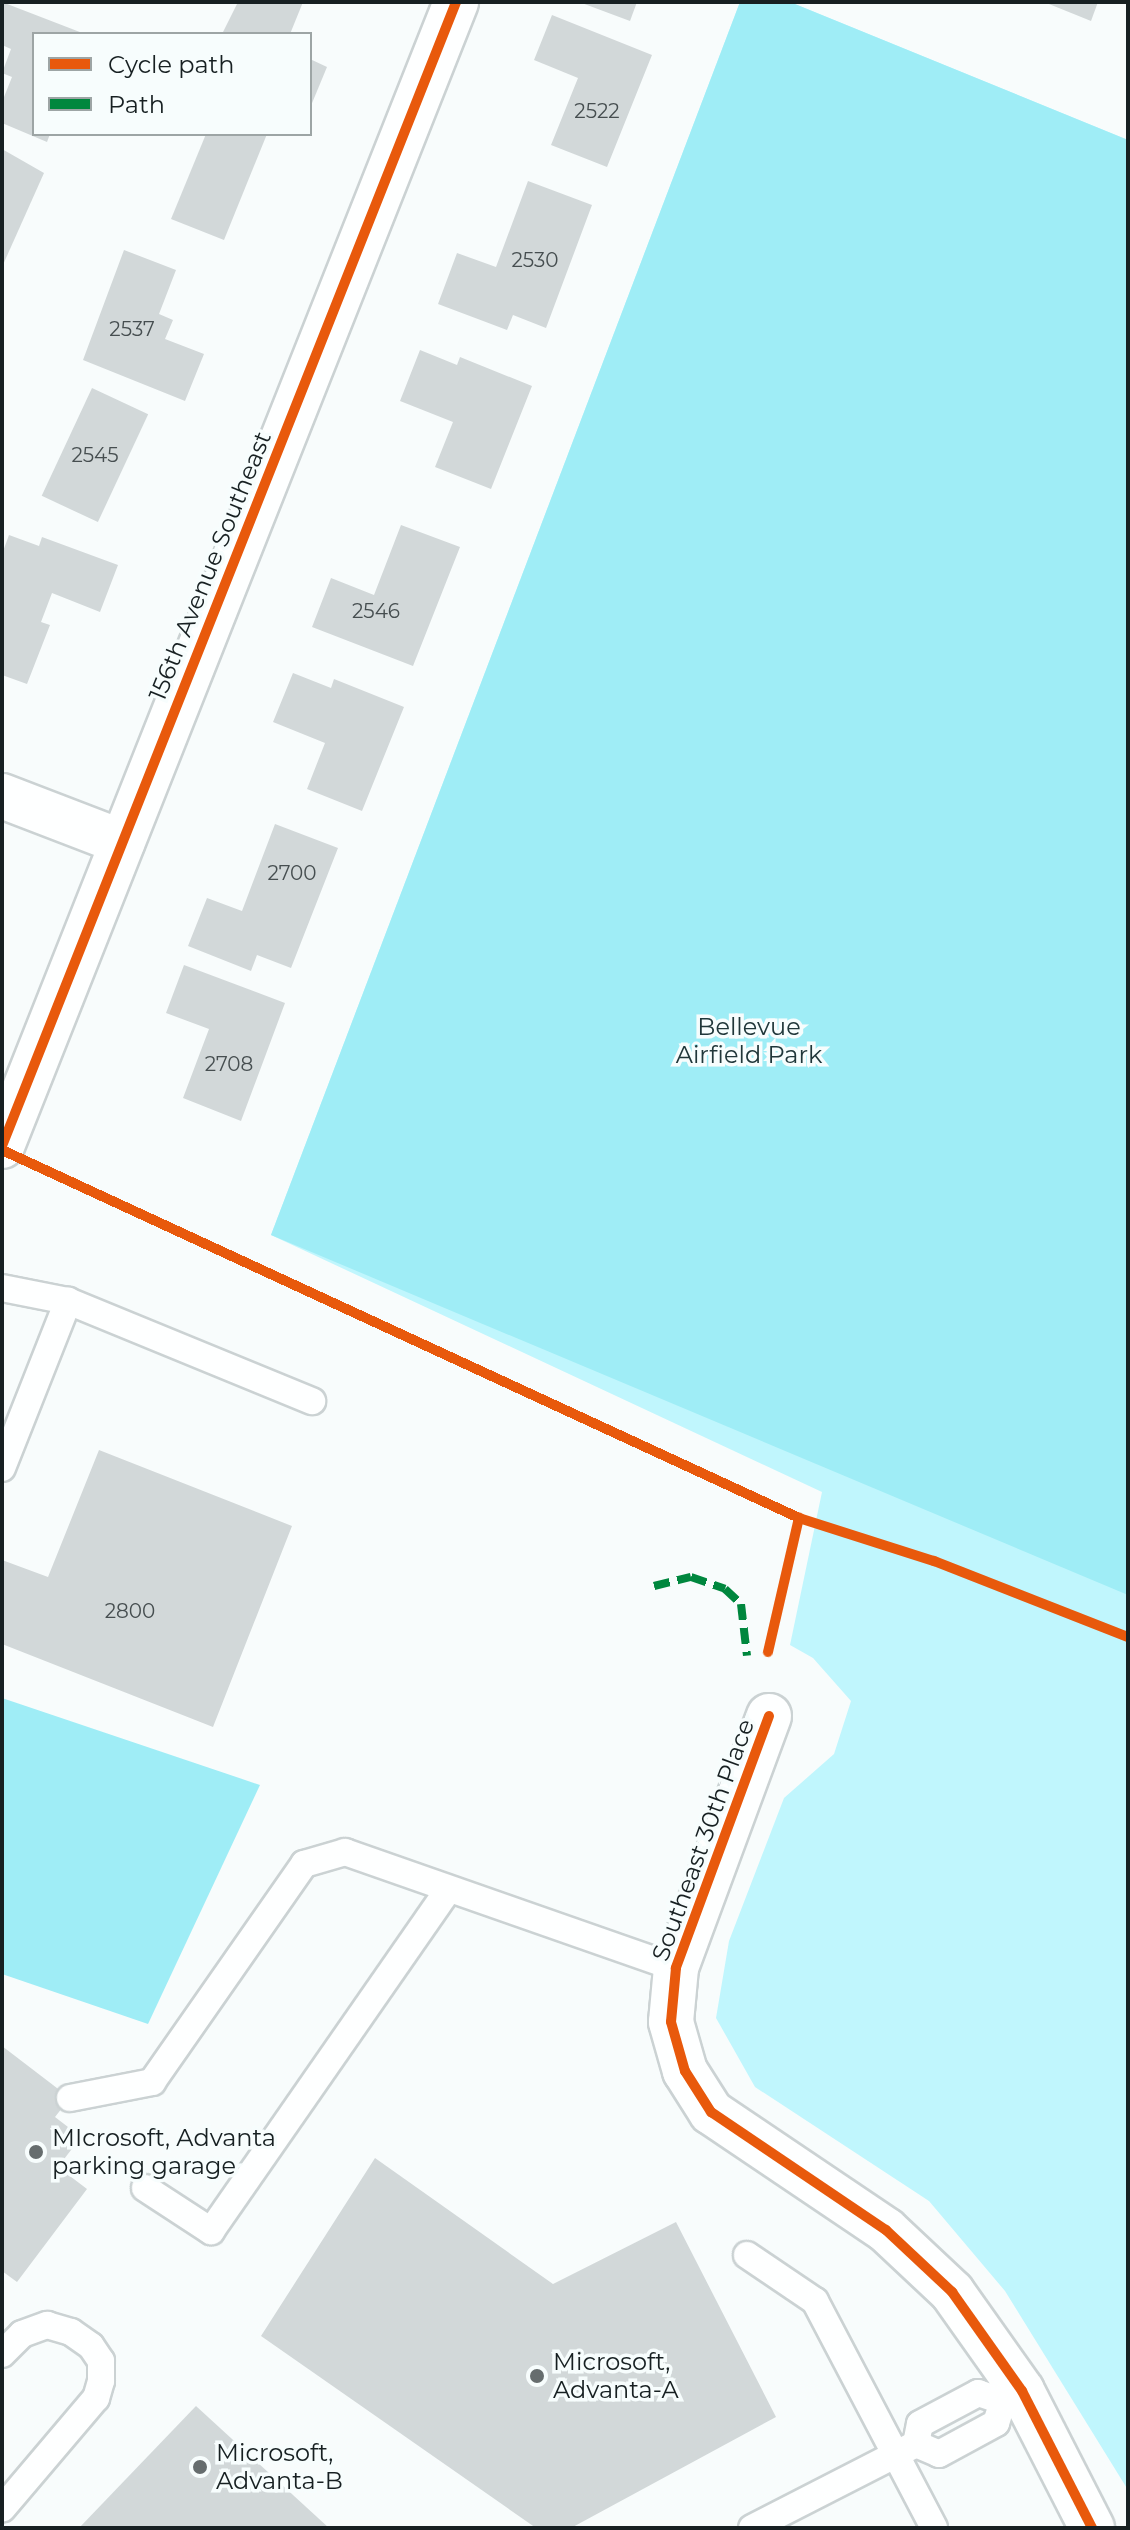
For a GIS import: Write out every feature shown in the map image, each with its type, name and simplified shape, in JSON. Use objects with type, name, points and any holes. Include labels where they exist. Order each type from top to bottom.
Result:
[{"type":"street","name":"156th Avenue Southeast","points":[[2,1146],[456,2]]},
{"type":"street","points":[[2,796],[122,842]]},
{"type":"street","name":"Southeast 30th Place","points":[[769,1716],[676,1968],[671,2022],[685,2071],[711,2112],[886,2230],[952,2292],[1092,2528]]},
{"type":"lane","points":[[2,1288],[68,1301],[312,1401]]},
{"type":"lane","points":[[2,1468],[68,1301]]},
{"type":"lane","points":[[70,2098],[152,2082],[304,1864],[345,1852],[676,1968]]},
{"type":"lane","points":[[145,2188],[211,2231],[448,1890]]},
{"type":"lane","points":[[747,2255],[815,2301],[906,2450],[927,2523]]},
{"type":"lane","points":[[2,2354],[22,2334],[47,2325],[71,2332],[91,2346],[101,2361],[101,2381],[96,2398],[2,2509]]},
{"type":"lane","points":[[752,2528],[906,2450],[939,2454],[996,2423],[1013,2396],[978,2393],[920,2424],[906,2450]]},
{"type":"green space","name":"Bellevue Airfield Park","points":[[740,2],[790,2],[1128,140],[1128,2490],[1005,2291],[929,2201],[755,2087],[716,2018],[729,1941],[784,1798],[834,1754],[851,1701],[813,1658],[790,1645],[822,1492],[271,1235]]},
{"type":"green space","name":"Bellevue Airfield Park","points":[[740,2],[790,2],[1128,140],[1128,1595],[271,1235]]},
{"type":"green space","points":[[2,1698],[260,1785],[148,2024],[2,1974]]},
{"type":"building","points":[[2,2],[80,32],[32,32],[32,136],[2,123],[2,102],[12,77],[2,73],[11,49],[2,45]]},
{"type":"building","points":[[238,2],[303,2],[291,32],[223,32]]},
{"type":"building","points":[[579,2],[637,2],[630,21]]},
{"type":"building","points":[[1044,2],[1098,2],[1091,21]]},
{"type":"building","points":[[552,15],[652,55],[607,167],[551,145],[578,78],[534,60]]},
{"type":"building","points":[[312,60],[327,67],[312,103]]},
{"type":"building","points":[[33,136],[49,136],[47,142]]},
{"type":"building","points":[[205,136],[266,136],[224,240],[171,219]]},
{"type":"building","points":[[2,149],[44,173],[2,267]]},
{"type":"building","points":[[528,181],[592,205],[546,328],[513,315],[507,330],[438,304],[457,253],[496,267]]},
{"type":"building","points":[[124,250],[176,270],[159,314],[173,320],[165,339],[204,354],[185,401],[83,360]]},
{"type":"building","points":[[420,350],[457,365],[460,357],[532,386],[491,489],[435,467],[453,422],[400,401]]},
{"type":"building","points":[[92,388],[148,414],[98,522],[42,496]]},
{"type":"building","points":[[401,525],[460,547],[413,666],[312,627],[331,578],[374,595]]},
{"type":"building","points":[[9,535],[39,546],[42,537],[118,565],[100,612],[52,593],[41,622],[50,625],[27,684],[2,675],[2,554]]},
{"type":"building","points":[[293,673],[331,688],[334,679],[404,707],[362,811],[307,789],[325,743],[273,722]]},
{"type":"building","points":[[275,824],[338,848],[291,968],[257,955],[251,971],[188,946],[207,898],[242,911]]},
{"type":"building","points":[[184,965],[285,1003],[241,1121],[183,1098],[209,1029],[166,1013]]},
{"type":"building","points":[[99,1450],[292,1526],[213,1727],[2,1644],[2,1560],[48,1577]]},
{"type":"building","name":"MIcrosoft, Advanta parking garage","points":[[2,2046],[70,2098],[55,2117],[81,2137],[58,2167],[87,2189],[17,2282],[2,2271]]},
{"type":"building","name":"Microsoft, Advanta-A","points":[[375,2158],[553,2284],[676,2222],[776,2417],[571,2528],[536,2528],[261,2336]]},
{"type":"building","name":"Microsoft, Advanta-B","points":[[196,2406],[329,2528],[79,2528]]},
{"type":"marked path","points":[[654,1586],[691,1577],[725,1589],[741,1604],[747,1656]]},
{"type":"cycle path","points":[[2,1146],[456,2]]},
{"type":"cycle path","points":[[2,1150],[799,1518],[934,1561],[1128,1637]]},
{"type":"cycle path","points":[[768,1652],[799,1518]]},
{"type":"cycle path","points":[[769,1716],[676,1968],[671,2022],[685,2071],[711,2112],[886,2230],[952,2292],[1022,2391],[1092,2528]]},
{"type":"place","name":"MIcrosoft, Advanta parking garage","points":[[36,2152]]},
{"type":"place","name":"Microsoft, Advanta-A","points":[[537,2376]]},
{"type":"place","name":"Microsoft, Advanta-B","points":[[200,2467]]}]
